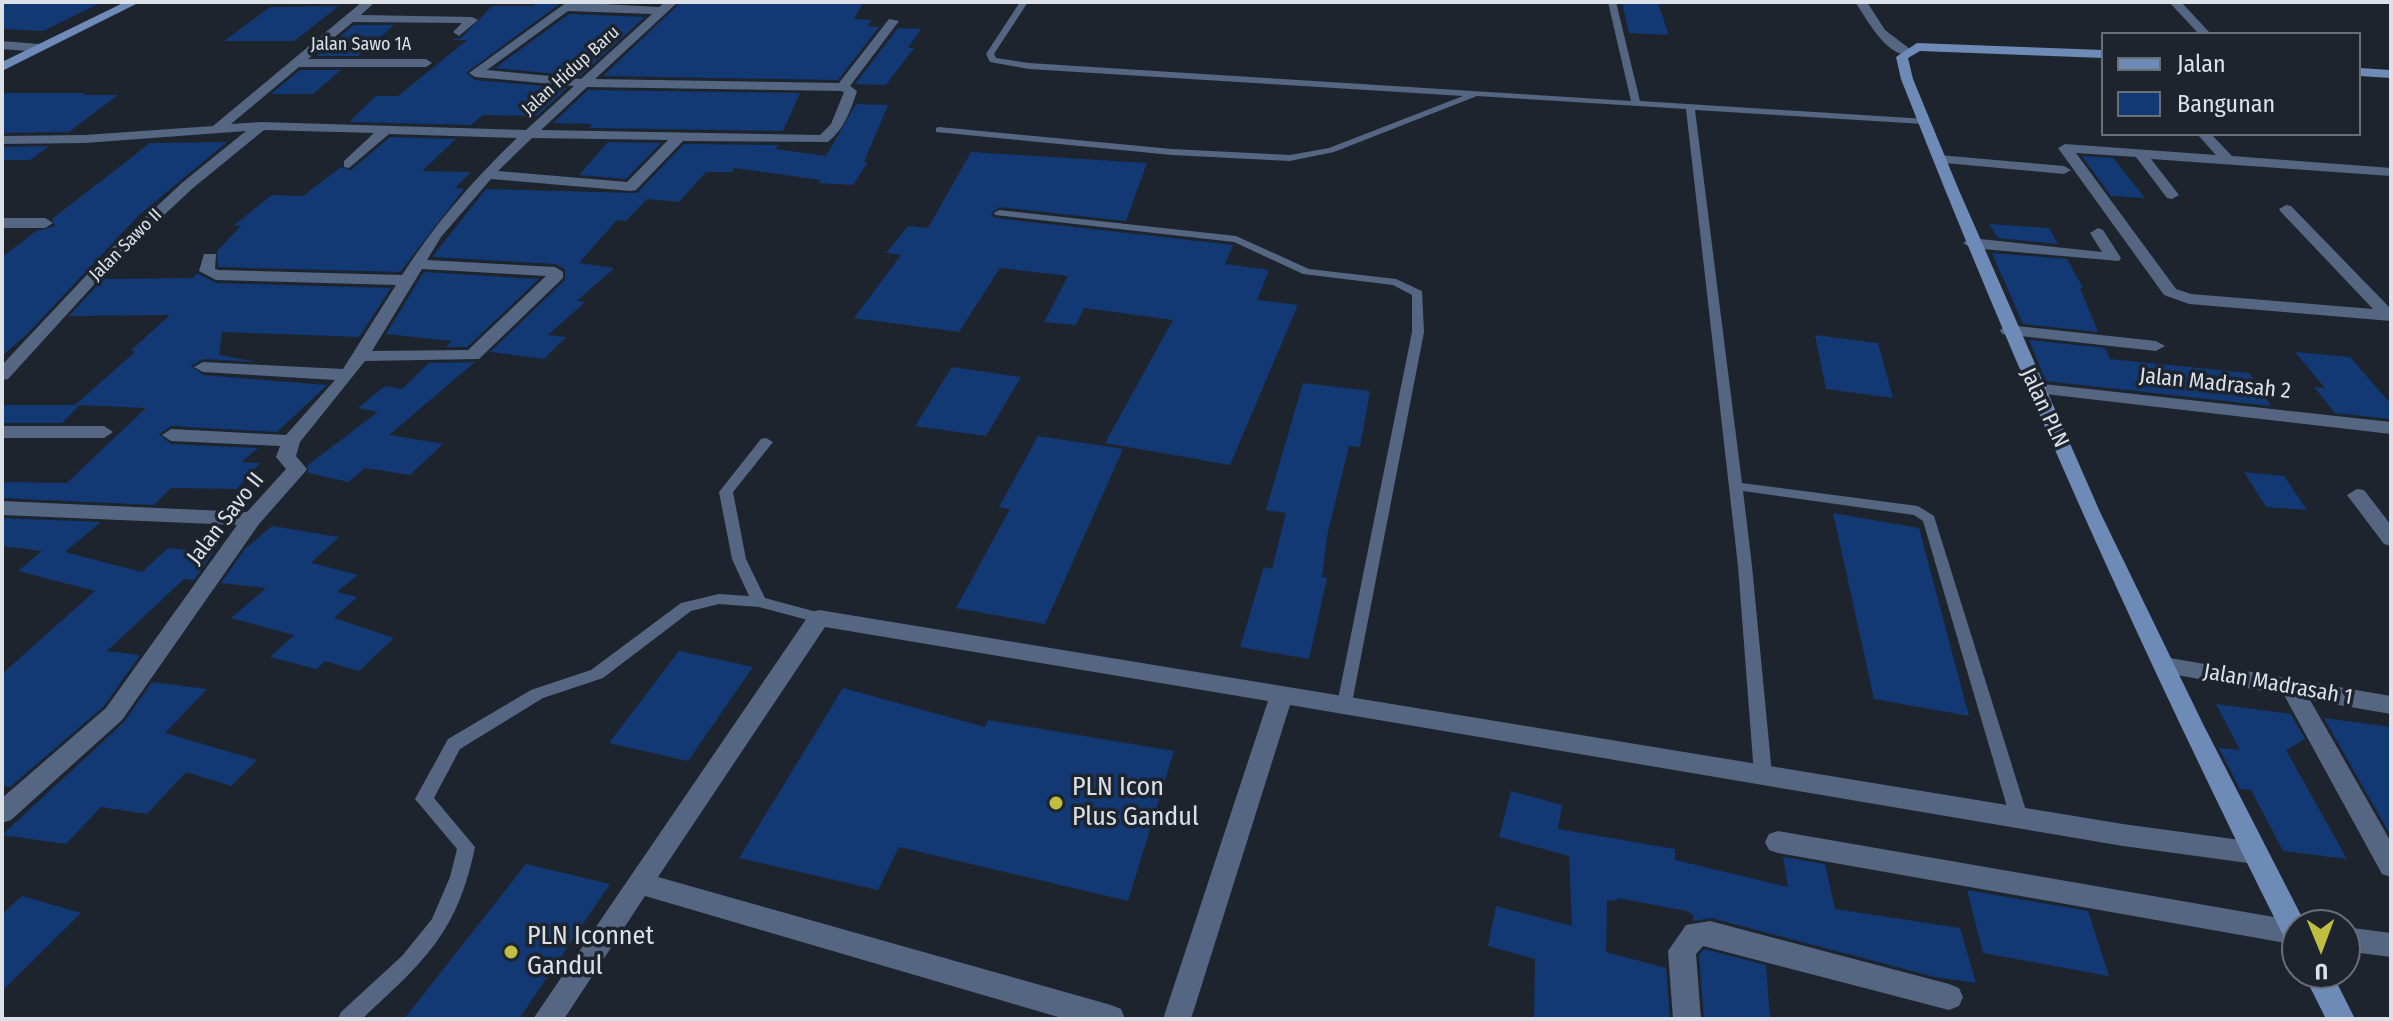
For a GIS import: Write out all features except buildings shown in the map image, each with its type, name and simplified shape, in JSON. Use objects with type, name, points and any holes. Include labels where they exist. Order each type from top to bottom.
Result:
[{"type":"street","points":[[2,67],[134,2]]},
{"type":"street","points":[[217,129],[369,2]]},
{"type":"street","points":[[1861,2],[1881,32],[1906,52],[1917,47],[1935,47],[2101,54]]},
{"type":"street","points":[[2175,2],[2203,32]]},
{"type":"street","points":[[2,140],[85,139],[261,126],[679,137],[823,139],[830,134],[842,116],[851,91],[843,87],[585,83],[475,73],[571,5],[668,6]]},
{"type":"street","name":"Jalan Hidup Baru","points":[[534,134],[668,6]]},
{"type":"street","points":[[349,18],[472,20],[459,32]]},
{"type":"street","points":[[843,87],[893,21]]},
{"type":"street","points":[[2,45],[39,48]]},
{"type":"street","name":"Jalan PLN","points":[[1906,52],[1902,57],[1907,79],[2008,330],[2164,665],[2284,909]]},
{"type":"street","name":"Jalan Sawo 1A","points":[[296,63],[426,63]]},
{"type":"street","points":[[2361,72],[2391,74]]},
{"type":"street","name":"Jalan Sawo II","points":[[2,375],[116,252],[188,185],[261,126]]},
{"type":"street","points":[[349,164],[385,130]]},
{"type":"street","points":[[171,435],[291,441],[348,375],[410,272],[487,174],[534,134]]},
{"type":"street","points":[[2206,136],[2228,160]]},
{"type":"street","points":[[487,174],[631,187],[679,137]]},
{"type":"street","points":[[2389,316],[2189,299],[2170,292],[2065,148],[2391,172]]},
{"type":"street","points":[[2140,153],[2172,195]]},
{"type":"street","points":[[1939,159],[2064,170]]},
{"type":"street","points":[[2286,209],[2389,316]]},
{"type":"street","points":[[2,223],[45,223]]},
{"type":"street","points":[[1971,243],[2113,258],[2098,233]]},
{"type":"street","points":[[210,257],[207,271],[216,275],[410,272],[555,272],[557,275],[473,355],[359,356]]},
{"type":"street","points":[[2008,330],[2156,346]]},
{"type":"street","points":[[203,367],[348,375]]},
{"type":"street","name":"Jalan Madrasah 2","points":[[2034,388],[2391,428]]},
{"type":"street","points":[[2,432],[104,432]]},
{"type":"street","name":"Jalan Savo II","points":[[2,813],[114,714],[252,519],[297,469],[286,457],[291,441]]},
{"type":"street","points":[[2357,495],[2391,539]]},
{"type":"street","points":[[2,508],[252,519]]},
{"type":"street","points":[[547,1019],[819,618],[2019,817],[2255,853]]},
{"type":"street","name":"Jalan Madrasah 1","points":[[2164,665],[2391,705]]},
{"type":"street","points":[[2292,688],[2391,866]]},
{"type":"street","points":[[1177,1019],[1282,693]]},
{"type":"street","points":[[1778,842],[2281,930]]},
{"type":"street","points":[[639,883],[1111,1019]]},
{"type":"street","points":[[1687,1019],[1682,951],[1696,934],[1710,933],[1949,997]]},
{"type":"street","points":[[2361,941],[2391,945]]},
{"type":"street","points":[[2325,989],[2341,1019]]},
{"type":"lane","points":[[1024,2],[990,54],[993,60],[1029,66],[1923,121]]},
{"type":"lane","points":[[1612,2],[1636,103]]},
{"type":"lane","points":[[939,130],[1172,152],[1290,158],[1331,150],[1479,93]]},
{"type":"lane","points":[[1690,107],[1735,486],[1763,774]]},
{"type":"lane","points":[[999,213],[1236,239],[1307,272],[1396,282],[1418,293],[1418,332],[1345,704]]},
{"type":"lane","points":[[759,602],[739,559],[726,492],[766,442]]},
{"type":"lane","points":[[1735,486],[1918,511],[1929,519],[2019,817]]},
{"type":"lane","points":[[348,1019],[434,936],[459,887],[466,847],[424,799],[454,744],[537,694],[597,674],[686,607],[719,599],[759,602],[819,618]]},
{"type":"place","name":"PLN Icon Plus Gandul","points":[[1056,803]]},
{"type":"place","name":"PLN Iconnet Gandul","points":[[511,952]]}]
